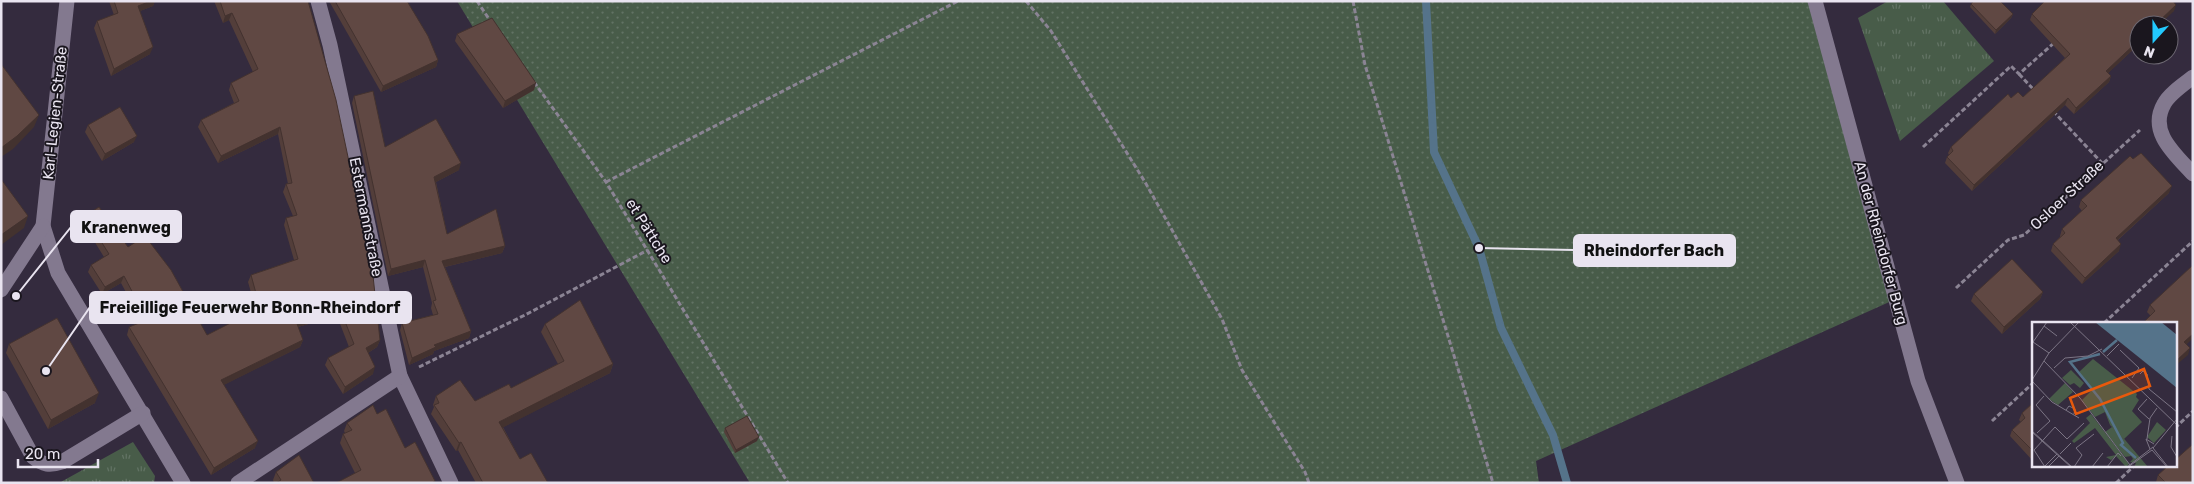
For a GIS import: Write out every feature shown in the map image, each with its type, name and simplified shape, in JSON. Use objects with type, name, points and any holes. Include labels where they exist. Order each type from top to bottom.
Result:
[{"type":"street","name":"Karl-Legien-Straße","points":[[67,1],[43,226],[58,273],[183,483]]},
{"type":"street","name":"Estermannstraße","points":[[318,1],[330,45],[400,376],[451,483]]},
{"type":"street","name":"An der Rheindorfer Burg","points":[[1815,1],[1918,381],[1956,483]]},
{"type":"street","points":[[2193,76],[2164,103],[2158,125],[2166,145],[2193,174]]},
{"type":"street","name":"Karl-Legien-Straße","points":[[1,290],[43,226]]},
{"type":"street","points":[[238,483],[400,376]]},
{"type":"street","points":[[1,398],[33,457],[41,463],[51,465],[62,462],[143,413]]},
{"type":"path","points":[[477,1],[493,25]]},
{"type":"path","points":[[606,182],[958,1]]},
{"type":"path","points":[[1026,1],[1051,31],[1145,182],[1222,319],[1242,370],[1305,472],[1309,483]]},
{"type":"path","points":[[1353,1],[1365,65],[1493,483]]},
{"type":"path","points":[[2019,74],[2056,41]]},
{"type":"path","points":[[1923,147],[2011,66],[2038,95]]},
{"type":"path","name":"et Pättche","points":[[533,80],[606,182],[788,483]]},
{"type":"path","points":[[2051,109],[2102,164]]},
{"type":"path","name":"Osloer Straße","points":[[1956,288],[2008,240],[2024,235],[2142,128],[2158,125]]},
{"type":"path","points":[[2105,322],[2193,241]]},
{"type":"path","points":[[400,376],[525,315],[648,250]]},
{"type":"path","points":[[1992,421],[2032,384]]},
{"type":"path","points":[[2176,427],[2193,411]]},
{"type":"path","points":[[2116,483],[2134,466]]},
{"type":"green space","points":[[457,1],[1809,1],[1896,299],[1536,461],[1539,483],[750,483]]},
{"type":"green space","points":[[1888,1],[1943,1],[1994,61],[1900,141],[1858,18]]},
{"type":"green space","points":[[133,442],[155,476],[154,483],[59,483]]},
{"type":"building","points":[[114,1],[151,1],[138,6],[153,47],[114,69],[97,21],[118,13]]},
{"type":"building","points":[[220,1],[308,1],[336,100],[373,276],[380,340],[366,348],[375,367],[345,387],[328,358],[354,344],[340,309],[296,321],[303,340],[221,380],[258,441],[214,468],[129,327],[147,320],[124,276],[105,287],[91,265],[109,254],[85,216],[99,207],[128,247],[145,236],[171,270],[207,335],[260,308],[251,275],[298,259],[286,218],[297,215],[286,184],[292,183],[280,127],[221,156],[201,120],[239,101],[231,83],[258,69],[232,13],[225,16]]},
{"type":"building","points":[[335,1],[407,1],[428,36],[438,60],[383,86]]},
{"type":"building","points":[[1974,1],[2000,1],[2013,14],[1996,30],[1971,4]]},
{"type":"building","points":[[2045,1],[2173,1],[2176,5],[2166,15],[2129,15],[2129,49],[2106,71],[2111,76],[2076,108],[2068,98],[1974,185],[1947,157],[1953,151],[1951,147],[2008,94],[2011,98],[2018,92],[2023,97],[2070,54],[2032,14]]},
{"type":"building","points":[[492,18],[536,83],[505,101],[457,34]]},
{"type":"building","points":[[1,64],[39,115],[1,148]]},
{"type":"building","points":[[373,91],[385,147],[436,119],[461,163],[434,177],[447,234],[496,209],[505,246],[442,261],[471,331],[434,345],[436,347],[412,358],[402,323],[438,314],[433,301],[436,300],[425,260],[391,269],[354,96]]},
{"type":"building","points":[[120,107],[137,136],[105,154],[88,125]]},
{"type":"building","points":[[2141,153],[2172,186],[2116,238],[2121,244],[2085,278],[2053,244],[2065,233],[2062,229],[2087,206],[2081,200],[2130,156],[2133,159]]},
{"type":"building","points":[[1,179],[28,216],[1,235]]},
{"type":"building","points":[[2012,259],[2043,292],[2004,327],[1974,294]]},
{"type":"building","points":[[2193,265],[2193,334],[2184,342],[2190,348],[2176,361],[2176,322],[2144,322],[2155,311],[2150,305]]},
{"type":"building","points":[[580,300],[613,364],[499,422],[520,459],[531,453],[548,483],[483,483],[461,442],[459,443],[434,405],[439,403],[436,396],[460,380],[475,401],[509,384],[511,388],[564,361],[545,324]]},
{"type":"building","points":[[57,318],[99,393],[51,420],[9,344]]},
{"type":"building","points":[[2032,404],[2032,450],[2012,430],[2025,418],[2022,413]]},
{"type":"building","points":[[373,405],[377,414],[386,409],[405,448],[415,442],[435,481],[432,483],[336,483],[361,470],[343,434],[352,430],[347,423]]},
{"type":"building","points":[[747,416],[759,437],[736,450],[725,428]]},
{"type":"building","points":[[2193,444],[2193,483],[2166,483],[2158,475],[2168,466],[2176,466],[2176,459]]},
{"type":"building","points":[[299,455],[314,483],[276,483],[281,480],[276,472]]},
{"type":"waterway","points":[[1426,1],[1434,152],[1479,248],[1501,328],[1553,435],[1567,483]]},
{"type":"place","name":"Rheindorfer Bach","points":[[1479,248]]},
{"type":"place","name":"Kranenweg","points":[[16,296]]},
{"type":"place","name":"Freieillige Feuerwehr Bonn-Rheindorf","points":[[46,371]]}]
